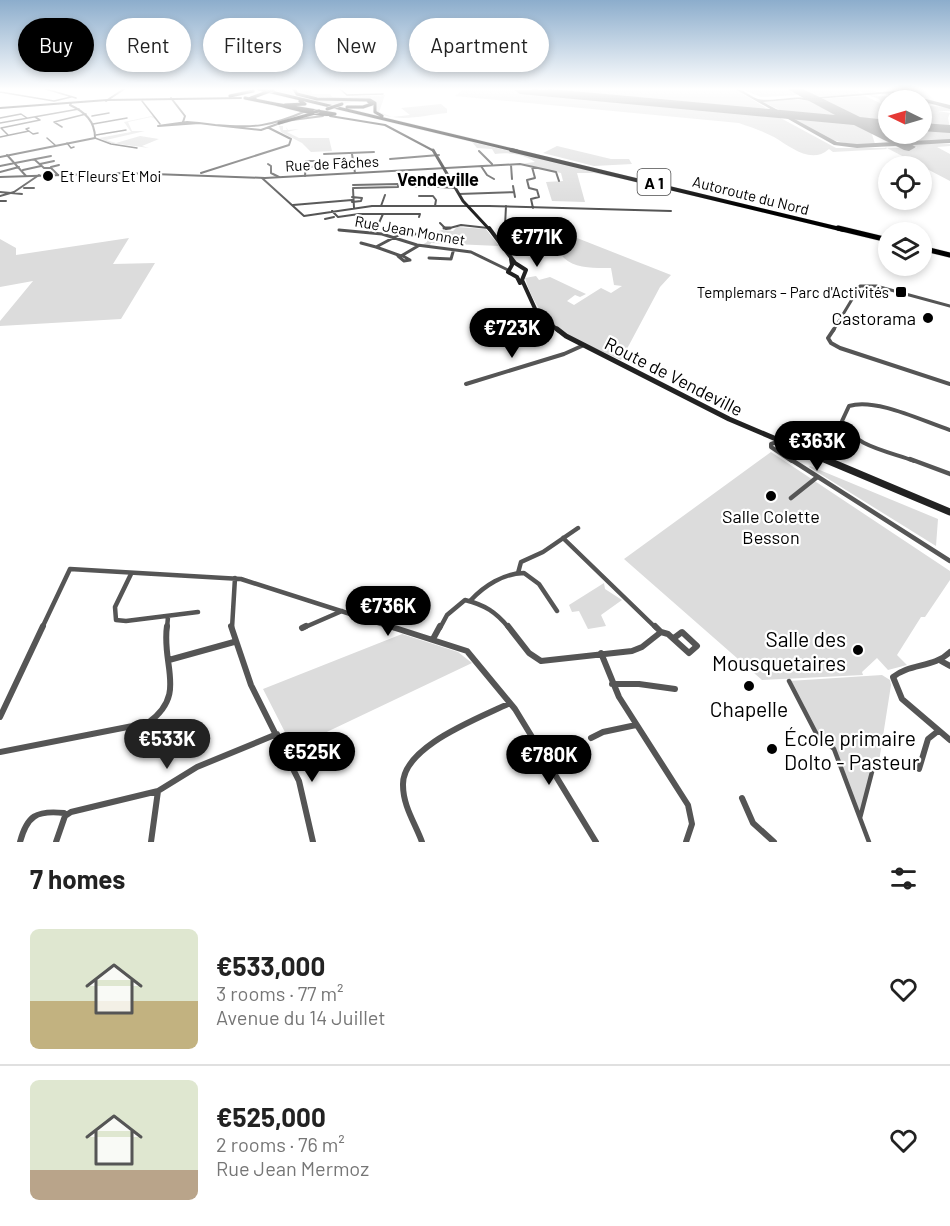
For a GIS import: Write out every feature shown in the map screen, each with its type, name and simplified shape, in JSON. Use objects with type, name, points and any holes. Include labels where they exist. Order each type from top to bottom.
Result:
[{"type":"highway","name":"Autoroute du Nord","points":[[422,128],[878,237]]},
{"type":"highway","name":"Autoroute du Nord","points":[[430,128],[878,237]]},
{"type":"highway","points":[[932,250],[950,254]]},
{"type":"main road","points":[[392,128],[429,146],[439,155],[467,206],[488,228],[510,257],[526,270],[521,277],[537,313],[554,328],[584,345]]},
{"type":"main road","points":[[397,128],[405,134]]},
{"type":"main road","points":[[509,269],[512,264],[510,257]]},
{"type":"main road","points":[[509,269],[520,267]]},
{"type":"main road","points":[[509,269],[514,275],[524,274]]},
{"type":"main road","name":"Route de Vendeville","points":[[514,275],[519,279],[532,310],[552,329],[744,426],[950,513]]},
{"type":"main road","name":"Route de Vendeville","points":[[584,345],[731,423],[950,513]]},
{"type":"street","points":[[1,128],[8,135]]},
{"type":"street","points":[[94,128],[95,136]]},
{"type":"street","points":[[256,128],[278,132]]},
{"type":"street","points":[[262,130],[266,128]]},
{"type":"street","points":[[199,173],[215,167],[270,156],[289,145],[292,140],[271,128]]},
{"type":"street","points":[[0,136],[29,130],[33,134],[38,134]]},
{"type":"street","points":[[0,157],[126,130]]},
{"type":"street","points":[[95,136],[111,144],[137,148]]},
{"type":"street","points":[[47,138],[55,145]]},
{"type":"street","points":[[67,143],[70,148],[74,147]]},
{"type":"street","points":[[324,154],[374,152]]},
{"type":"street","points":[[479,152],[483,153],[492,165]]},
{"type":"street","points":[[352,154],[355,172]]},
{"type":"street","points":[[7,155],[26,176]]},
{"type":"street","points":[[390,159],[439,155]]},
{"type":"street","points":[[0,166],[51,156]]},
{"type":"street","points":[[33,160],[45,168],[59,165]]},
{"type":"street","points":[[297,168],[306,167],[328,165],[327,160],[305,161],[306,167],[305,176]]},
{"type":"street","points":[[0,172],[54,161]]},
{"type":"street","points":[[268,164],[271,166],[271,173],[279,177]]},
{"type":"street","points":[[481,165],[487,175],[494,179]]},
{"type":"street","points":[[446,168],[481,165],[532,167],[556,172],[559,181]]},
{"type":"street","points":[[511,165],[512,179]]},
{"type":"street","points":[[205,174],[215,167]]},
{"type":"street","points":[[532,167],[535,178],[527,180],[529,188],[537,190],[539,197],[531,199],[533,208]]},
{"type":"street","points":[[50,168],[58,175]]},
{"type":"street","name":"Rue de Fâches","points":[[0,177],[199,173],[262,178],[446,168]]},
{"type":"street","points":[[9,193],[39,175]]},
{"type":"street","points":[[423,186],[420,178],[426,177]]},
{"type":"street","points":[[262,178],[304,216],[381,206],[506,206],[671,211]]},
{"type":"street","points":[[398,184],[398,187],[353,186],[398,184]]},
{"type":"street","points":[[353,186],[354,208]]},
{"type":"street","points":[[513,186],[515,197]]},
{"type":"street","points":[[414,187],[457,188]]},
{"type":"street","points":[[20,188],[34,188]]},
{"type":"street","points":[[459,194],[514,192]]},
{"type":"street","points":[[0,194],[22,194]]},
{"type":"street","points":[[381,206],[386,195]]},
{"type":"street","points":[[419,196],[434,196],[435,206]]},
{"type":"street","points":[[293,206],[352,200]]},
{"type":"street","points":[[0,201],[6,201]]},
{"type":"street","points":[[505,226],[506,206]]},
{"type":"street","points":[[332,212],[335,217]]},
{"type":"street","points":[[325,219],[383,214],[419,216]]},
{"type":"street","points":[[378,225],[383,214]]},
{"type":"street","points":[[345,217],[346,221]]},
{"type":"street","points":[[441,223],[442,227],[447,229],[461,225],[488,228]]},
{"type":"street","points":[[376,247],[413,227]]},
{"type":"street","name":"Rue Jean Monnet","points":[[339,230],[380,234],[419,246],[472,253],[509,269]]},
{"type":"street","points":[[406,231],[415,234]]},
{"type":"street","points":[[361,243],[400,255],[419,246]]},
{"type":"street","points":[[429,258],[451,259],[453,252]]},
{"type":"street","points":[[950,306],[876,286],[860,286],[828,338],[831,343],[840,348],[950,384]]},
{"type":"street","points":[[466,384],[564,354],[584,345]]},
{"type":"street","points":[[950,430],[865,403],[849,406],[842,421],[847,431],[860,440],[950,474]]},
{"type":"street","points":[[777,442],[770,446],[816,478],[950,561]]},
{"type":"street","points":[[791,498],[816,478]]},
{"type":"street","points":[[518,573],[521,562],[578,528]]},
{"type":"street","points":[[563,538],[661,632],[674,638]]},
{"type":"street","points":[[0,717],[70,568],[131,574],[235,578],[434,639],[472,655],[537,742],[596,842]]},
{"type":"street","points":[[471,600],[484,587],[518,573],[530,576],[552,599],[557,611]]},
{"type":"street","points":[[131,574],[115,608],[116,620],[168,617],[198,612]]},
{"type":"street","points":[[235,578],[231,624],[235,642],[251,685],[299,782],[313,842]]},
{"type":"street","points":[[434,639],[449,613],[461,601],[471,600],[485,606],[502,618],[529,653],[538,659],[554,662],[601,653],[634,651],[661,632]]},
{"type":"street","points":[[302,628],[343,611]]},
{"type":"street","points":[[0,752],[148,723],[164,712],[170,702],[169,660],[166,648],[168,617]]},
{"type":"street","points":[[169,660],[235,642]]},
{"type":"street","points":[[950,652],[941,661],[899,672],[893,677],[902,699],[950,740]]},
{"type":"street","points":[[601,653],[612,684],[690,808],[692,828],[686,842]]},
{"type":"street","points":[[941,661],[950,666]]},
{"type":"street","points":[[789,681],[816,733],[834,749],[869,842]]},
{"type":"street","points":[[612,684],[639,684],[675,689]]},
{"type":"street","points":[[422,842],[403,794],[403,777],[408,763],[447,736],[510,703]]},
{"type":"street","points":[[591,738],[603,732],[636,725]]},
{"type":"street","points":[[919,770],[928,739],[938,731]]},
{"type":"street","points":[[56,842],[65,816],[71,812],[158,791],[197,767],[277,734]]},
{"type":"street","points":[[859,820],[873,768],[878,768]]},
{"type":"street","points":[[151,842],[158,791]]},
{"type":"street","points":[[742,798],[753,823],[774,842]]},
{"type":"street","points":[[20,842],[26,824],[33,817],[59,812],[64,813],[65,816]]},
{"type":"shaded area","points":[[128,128],[132,131],[145,131],[106,140],[116,143],[140,136],[159,139],[142,146],[149,148],[111,143],[99,138],[131,132]]},
{"type":"shaded area","points":[[280,128],[299,129],[287,132],[299,138],[329,138],[332,151],[311,152],[302,143],[281,132]]},
{"type":"shaded area","points":[[753,128],[800,128],[836,148],[887,149],[833,152],[829,149],[815,155],[808,155]]},
{"type":"shaded area","points":[[809,128],[865,128],[871,131],[875,144],[849,144]]},
{"type":"shaded area","points":[[932,129],[950,131],[950,141],[932,141]]},
{"type":"shaded area","points":[[472,142],[628,180],[594,173],[577,173],[585,202],[552,201],[546,182],[563,181],[561,173],[520,164],[535,162],[516,154],[495,154],[492,149],[477,148]]},
{"type":"shaded area","points":[[911,144],[950,144],[950,146],[937,147],[950,154],[950,181],[932,172],[932,156],[902,156],[887,148],[917,148]]},
{"type":"shaded area","points":[[557,146],[611,159],[629,159],[632,164],[594,166],[543,153]]},
{"type":"shaded area","points":[[457,227],[486,229],[499,246],[431,243],[429,247],[422,245],[427,242],[431,233],[442,230],[453,231]]},
{"type":"shaded area","points":[[129,238],[113,264],[155,263],[121,319],[0,326],[0,321],[33,281],[0,287],[0,239],[16,248],[16,255]]},
{"type":"shaded area","points":[[550,238],[577,238],[671,275],[660,287],[621,360],[562,331],[540,310],[525,278],[536,276],[539,280],[550,277],[586,294],[580,297],[575,295],[567,301],[574,305],[601,288],[611,293],[622,286],[614,285],[611,268],[586,267],[569,262]]},
{"type":"shaded area","points":[[771,452],[950,571],[950,580],[925,617],[921,617],[897,655],[907,665],[888,670],[877,658],[862,672],[863,675],[762,680],[624,559]]},
{"type":"shaded area","points":[[809,467],[938,519],[936,546]]},
{"type":"shaded area","points":[[604,583],[605,589],[622,600],[601,615],[606,626],[588,629],[579,611],[572,612],[569,605]]},
{"type":"shaded area","points":[[402,634],[458,652],[472,663],[293,748],[263,689]]},
{"type":"shaded area","points":[[882,675],[890,680],[891,685],[878,768],[873,768],[859,820],[834,749],[816,733],[789,681]]},
{"type":"taxiway","points":[[808,128],[836,144],[857,146],[950,141]]},
{"type":"runway","points":[[872,128],[909,147]]},
{"type":"runway","points":[[940,128],[950,129]]},
{"type":"place","name":"Et Fleurs Et Moi","points":[[48,176]]},
{"type":"place","name":"Templemars – Parc d'Activités","points":[[901,292]]},
{"type":"place","name":"Castorama","points":[[928,318]]},
{"type":"place","name":"Salle Colette Besson","points":[[771,496]]},
{"type":"place","name":"Salle des Mousquetaires","points":[[858,650]]},
{"type":"place","name":"Chapelle","points":[[749,686]]},
{"type":"place","name":"École primaire Dolto - Pasteur","points":[[772,749]]},
{"type":"district","name":"Vendeville","points":[[438,179]]}]
